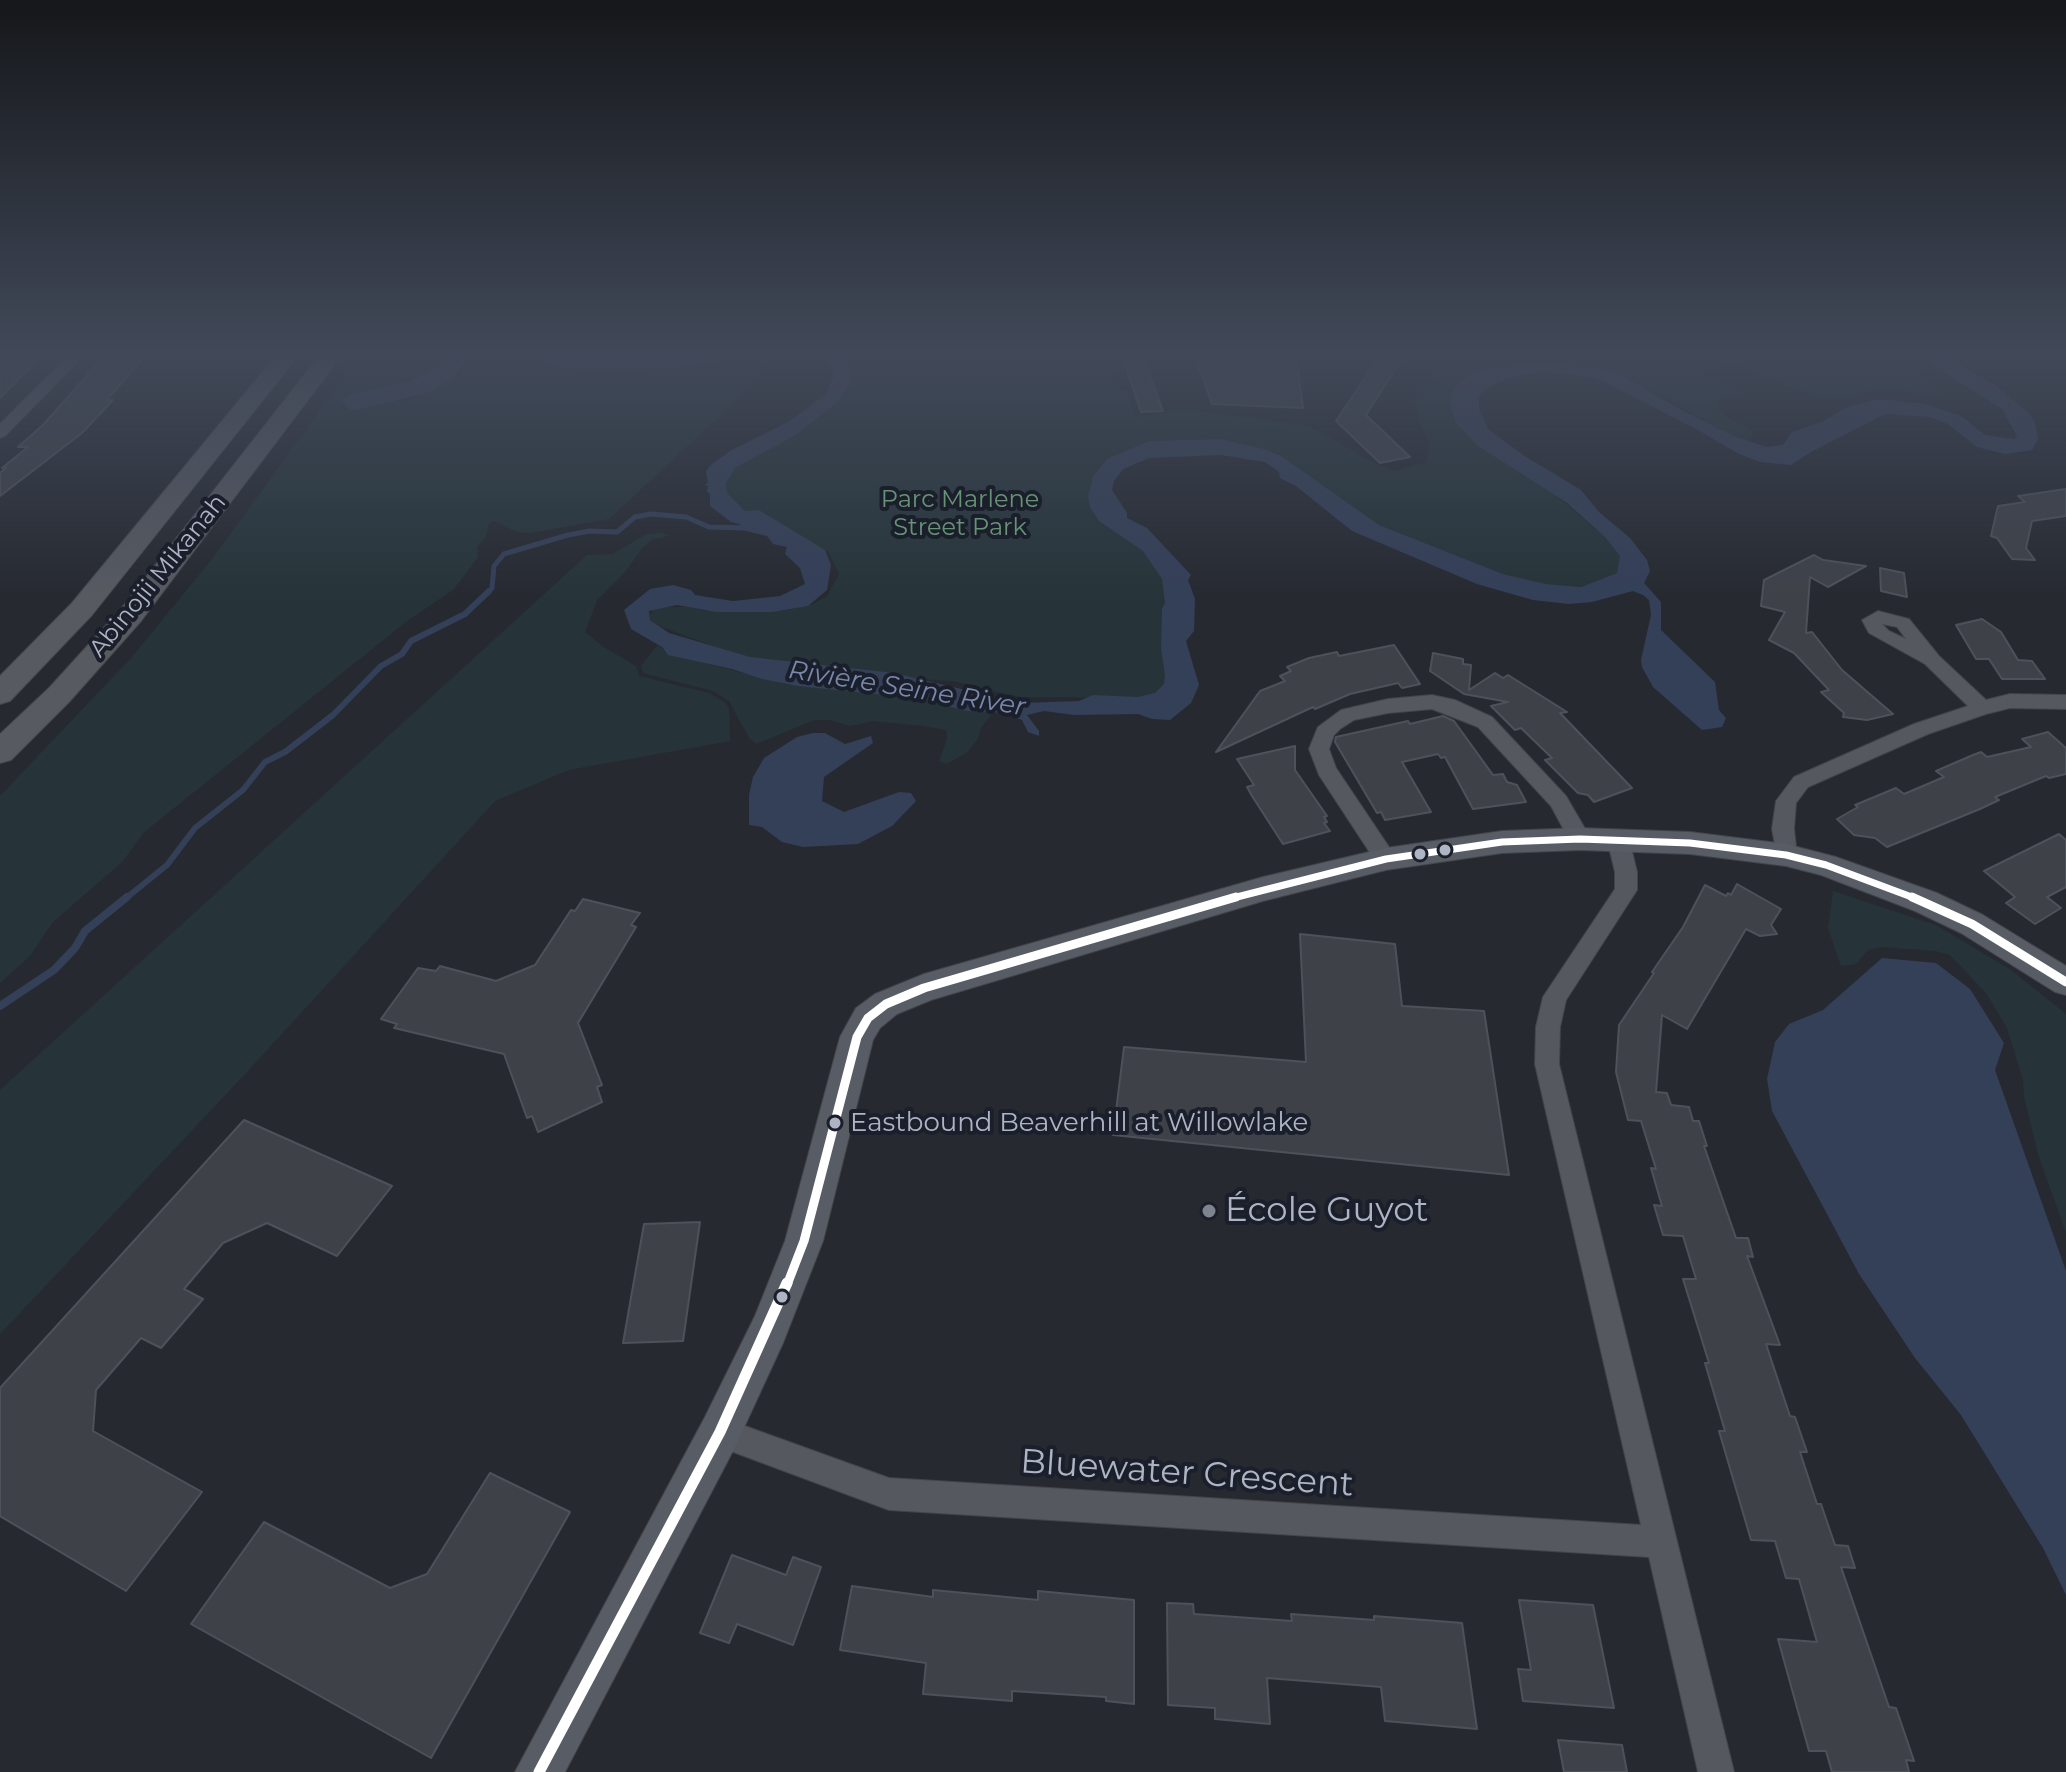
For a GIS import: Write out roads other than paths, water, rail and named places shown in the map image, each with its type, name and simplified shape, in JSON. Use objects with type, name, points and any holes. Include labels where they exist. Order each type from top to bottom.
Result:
[{"type":"main road","name":"Abinojii Mikanah","points":[[0,694],[82,609],[224,434]]},
{"type":"main road","name":"Abinojii Mikanah","points":[[0,752],[59,695],[131,615],[270,434]]},
{"type":"street","points":[[1932,660],[1982,708]]},
{"type":"street","points":[[1786,855],[1783,829],[1786,801],[1801,782],[1921,729],[1982,708],[2010,701],[2066,702]]},
{"type":"street","points":[[1386,859],[1326,770],[1319,749],[1325,732],[1333,724],[1348,715],[1388,706],[1432,702],[1448,705],[1485,722],[1559,801],[1580,839]]},
{"type":"street","points":[[539,1772],[720,1432],[769,1329],[804,1241],[857,1037],[868,1018],[886,1004],[924,988],[1263,889],[1386,859],[1502,842],[1580,839],[1690,843],[1786,855],[1862,876],[1972,924],[2066,982]]},
{"type":"street","points":[[1618,839],[1626,872],[1626,890],[1555,997],[1548,1027],[1547,1064],[1716,1772]]},
{"type":"street","name":"Bluewater Crescent","points":[[720,1432],[889,1494],[1660,1542]]},
{"type":"water","name":"Rivière Seine River","points":[[765,434],[797,434],[735,468],[726,483],[727,493],[745,511],[759,510],[825,550],[831,565],[827,590],[808,606],[773,612],[716,612],[677,605],[649,611],[650,620],[669,633],[750,657],[894,673],[1020,703],[1079,701],[1093,695],[1138,697],[1155,693],[1164,684],[1161,649],[1162,609],[1165,603],[1162,579],[1143,551],[1099,521],[1090,507],[1088,496],[1093,477],[1107,459],[1149,441],[1220,439],[1264,449],[1281,456],[1379,525],[1503,574],[1546,584],[1581,587],[1617,573],[1620,556],[1605,537],[1566,502],[1478,446],[1466,434],[1494,434],[1581,490],[1599,512],[1630,538],[1647,560],[1650,571],[1644,583],[1661,602],[1661,630],[1715,682],[1719,710],[1726,718],[1722,727],[1702,730],[1653,687],[1641,660],[1651,615],[1649,600],[1643,595],[1633,591],[1592,602],[1569,604],[1533,600],[1477,584],[1352,531],[1296,486],[1280,478],[1279,472],[1265,462],[1221,455],[1149,458],[1123,469],[1114,481],[1112,490],[1127,518],[1147,528],[1191,575],[1188,580],[1195,599],[1194,631],[1186,641],[1199,685],[1191,703],[1170,720],[1138,714],[1074,715],[1044,711],[1027,715],[1039,731],[1039,736],[1028,732],[1022,720],[1004,713],[968,711],[913,698],[797,686],[668,655],[662,647],[631,629],[624,610],[650,589],[673,585],[691,590],[695,595],[733,601],[780,596],[805,584],[800,568],[785,554],[787,547],[773,544],[767,536],[742,530],[740,524],[731,522],[710,506],[708,486],[704,485],[708,483],[706,471],[730,451]]},
{"type":"water","points":[[1704,434],[1729,434],[1767,447],[1783,445],[1791,434],[1847,434],[1791,465],[1760,462]]},
{"type":"water","points":[[1960,434],[2014,439],[2016,434],[2037,434],[2038,439],[2032,450],[2005,454],[1977,447]]},
{"type":"water","points":[[825,733],[845,744],[871,736],[873,743],[824,777],[822,801],[844,812],[899,792],[911,793],[916,801],[892,826],[858,844],[803,847],[782,842],[762,827],[749,825],[749,795],[753,777],[764,758],[797,737]]},
{"type":"water","points":[[1882,958],[1936,963],[1970,989],[2004,1043],[1995,1070],[2066,1271],[2066,1595],[2043,1548],[1961,1415],[1915,1358],[1859,1274],[1772,1111],[1767,1079],[1775,1042],[1789,1024],[1823,1010]]},
{"type":"waterway","points":[[488,593],[492,588],[494,566],[504,554],[568,535],[590,531],[617,532],[635,517],[651,514],[686,517],[709,527],[749,528]]},
{"type":"waterway","points":[[125,899],[167,865],[195,828],[243,790],[265,762],[285,752],[333,715],[381,666],[402,654],[411,641],[465,614],[489,591]]},
{"type":"waterway","points":[[0,1006],[54,970],[75,948],[85,931],[127,897]]},
{"type":"place","name":"Eastbound Beaverhill at Willowlake","points":[[835,1123]]},
{"type":"place","name":"École Guyot","points":[[1209,1211]]},
{"type":"park label","name":"Parc Marlene Street Park","points":[[960,514]]}]
